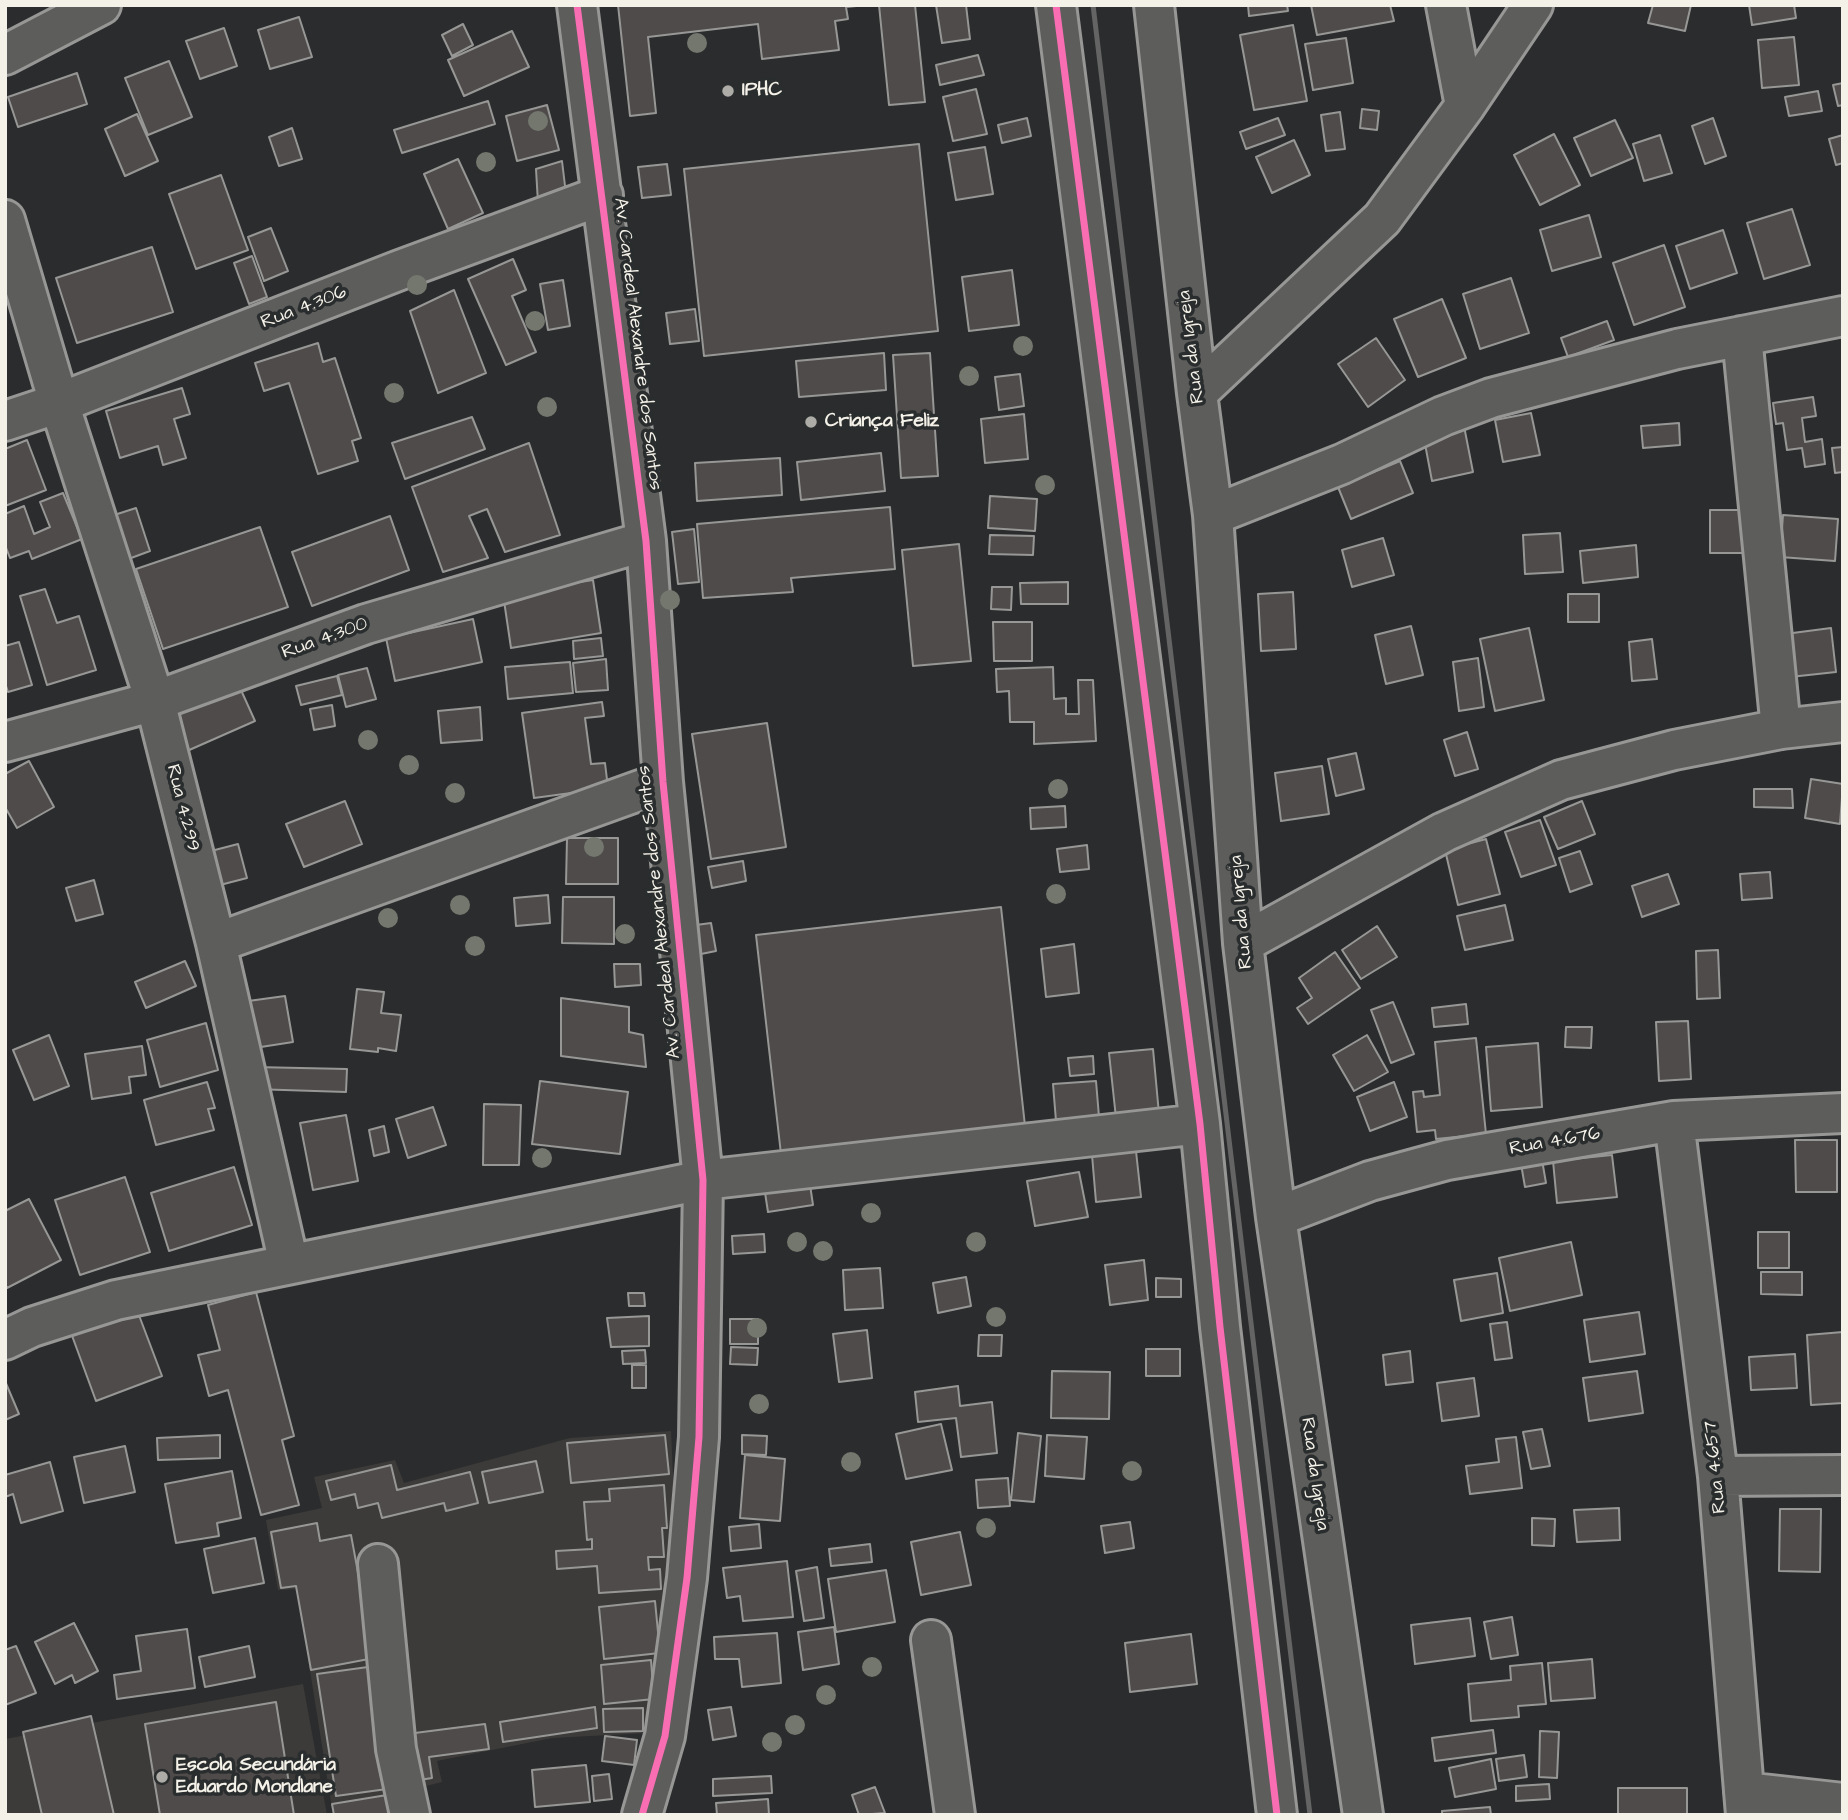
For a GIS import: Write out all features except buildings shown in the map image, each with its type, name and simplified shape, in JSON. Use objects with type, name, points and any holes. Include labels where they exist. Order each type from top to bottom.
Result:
[{"type":"street","points":[[5,55],[101,5]]},
{"type":"street","name":"Av. Cardeal Alexandre dos Santos","points":[[577,5],[646,541],[663,782],[703,1180],[699,1437],[687,1578],[666,1736],[642,1815]]},
{"type":"street","points":[[1056,5],[1200,1124],[1220,1327],[1277,1815]]},
{"type":"street","name":"Rua da Igreja","points":[[1154,5],[1213,515],[1243,943],[1276,1217],[1363,1815]]},
{"type":"street","points":[[1446,5],[1465,106]]},
{"type":"street","points":[[1197,393],[1382,219],[1465,106],[1533,5]]},
{"type":"street","name":"Rua 4.306","points":[[5,421],[59,403],[400,270],[603,195]]},
{"type":"street","name":"Rua 4.299","points":[[5,220],[59,403],[155,701],[215,943],[289,1264]]},
{"type":"street","points":[[1213,515],[1342,464],[1443,416],[1491,398],[1677,349],[1843,316]]},
{"type":"street","points":[[1742,336],[1781,729]]},
{"type":"street","name":"Rua 4.300","points":[[5,742],[155,701],[366,624],[646,541]]},
{"type":"street","points":[[1243,943],[1444,832],[1561,780],[1674,750],[1781,729],[1843,722]]},
{"type":"street","points":[[215,943],[663,782]]},
{"type":"street","name":"Rua 4.676","points":[[1276,1217],[1370,1181],[1447,1160],[1674,1121],[1843,1113]]},
{"type":"street","name":"Rua 4.657","points":[[1674,1121],[1718,1476],[1745,1804]]},
{"type":"street","points":[[5,1340],[32,1327],[116,1300],[703,1180],[1200,1124]]},
{"type":"street","points":[[1718,1476],[1843,1475]]},
{"type":"street","points":[[378,1564],[396,1749],[410,1815]]},
{"type":"street","points":[[931,1640],[955,1815]]},
{"type":"street","points":[[1745,1804],[1843,1803]]},
{"type":"shaded area","points":[[671,1431],[675,1519],[667,1632],[648,1733],[552,1738],[437,1761],[442,1782],[410,1790],[415,1815],[333,1815],[297,1589],[278,1590],[266,1520],[322,1508],[314,1477],[395,1460],[404,1483],[570,1438]]},
{"type":"shaded area","name":"Escola Secundária Eduardo Mondlane","points":[[303,1684],[327,1815],[5,1815],[5,1739]]},
{"type":"railway","points":[[1093,5],[1310,1815]]},
{"type":"cycle path","points":[[577,5],[646,541],[663,782],[703,1180],[699,1437],[687,1578],[665,1736],[642,1815]]},
{"type":"cycle path","points":[[1056,5],[1200,1124],[1220,1327],[1277,1815]]},
{"type":"place","name":"IPHC","points":[[728,91]]},
{"type":"place","name":"Criança Feliz","points":[[811,422]]},
{"type":"place","name":"Escola Secundária Eduardo Mondlane","points":[[162,1777]]}]
